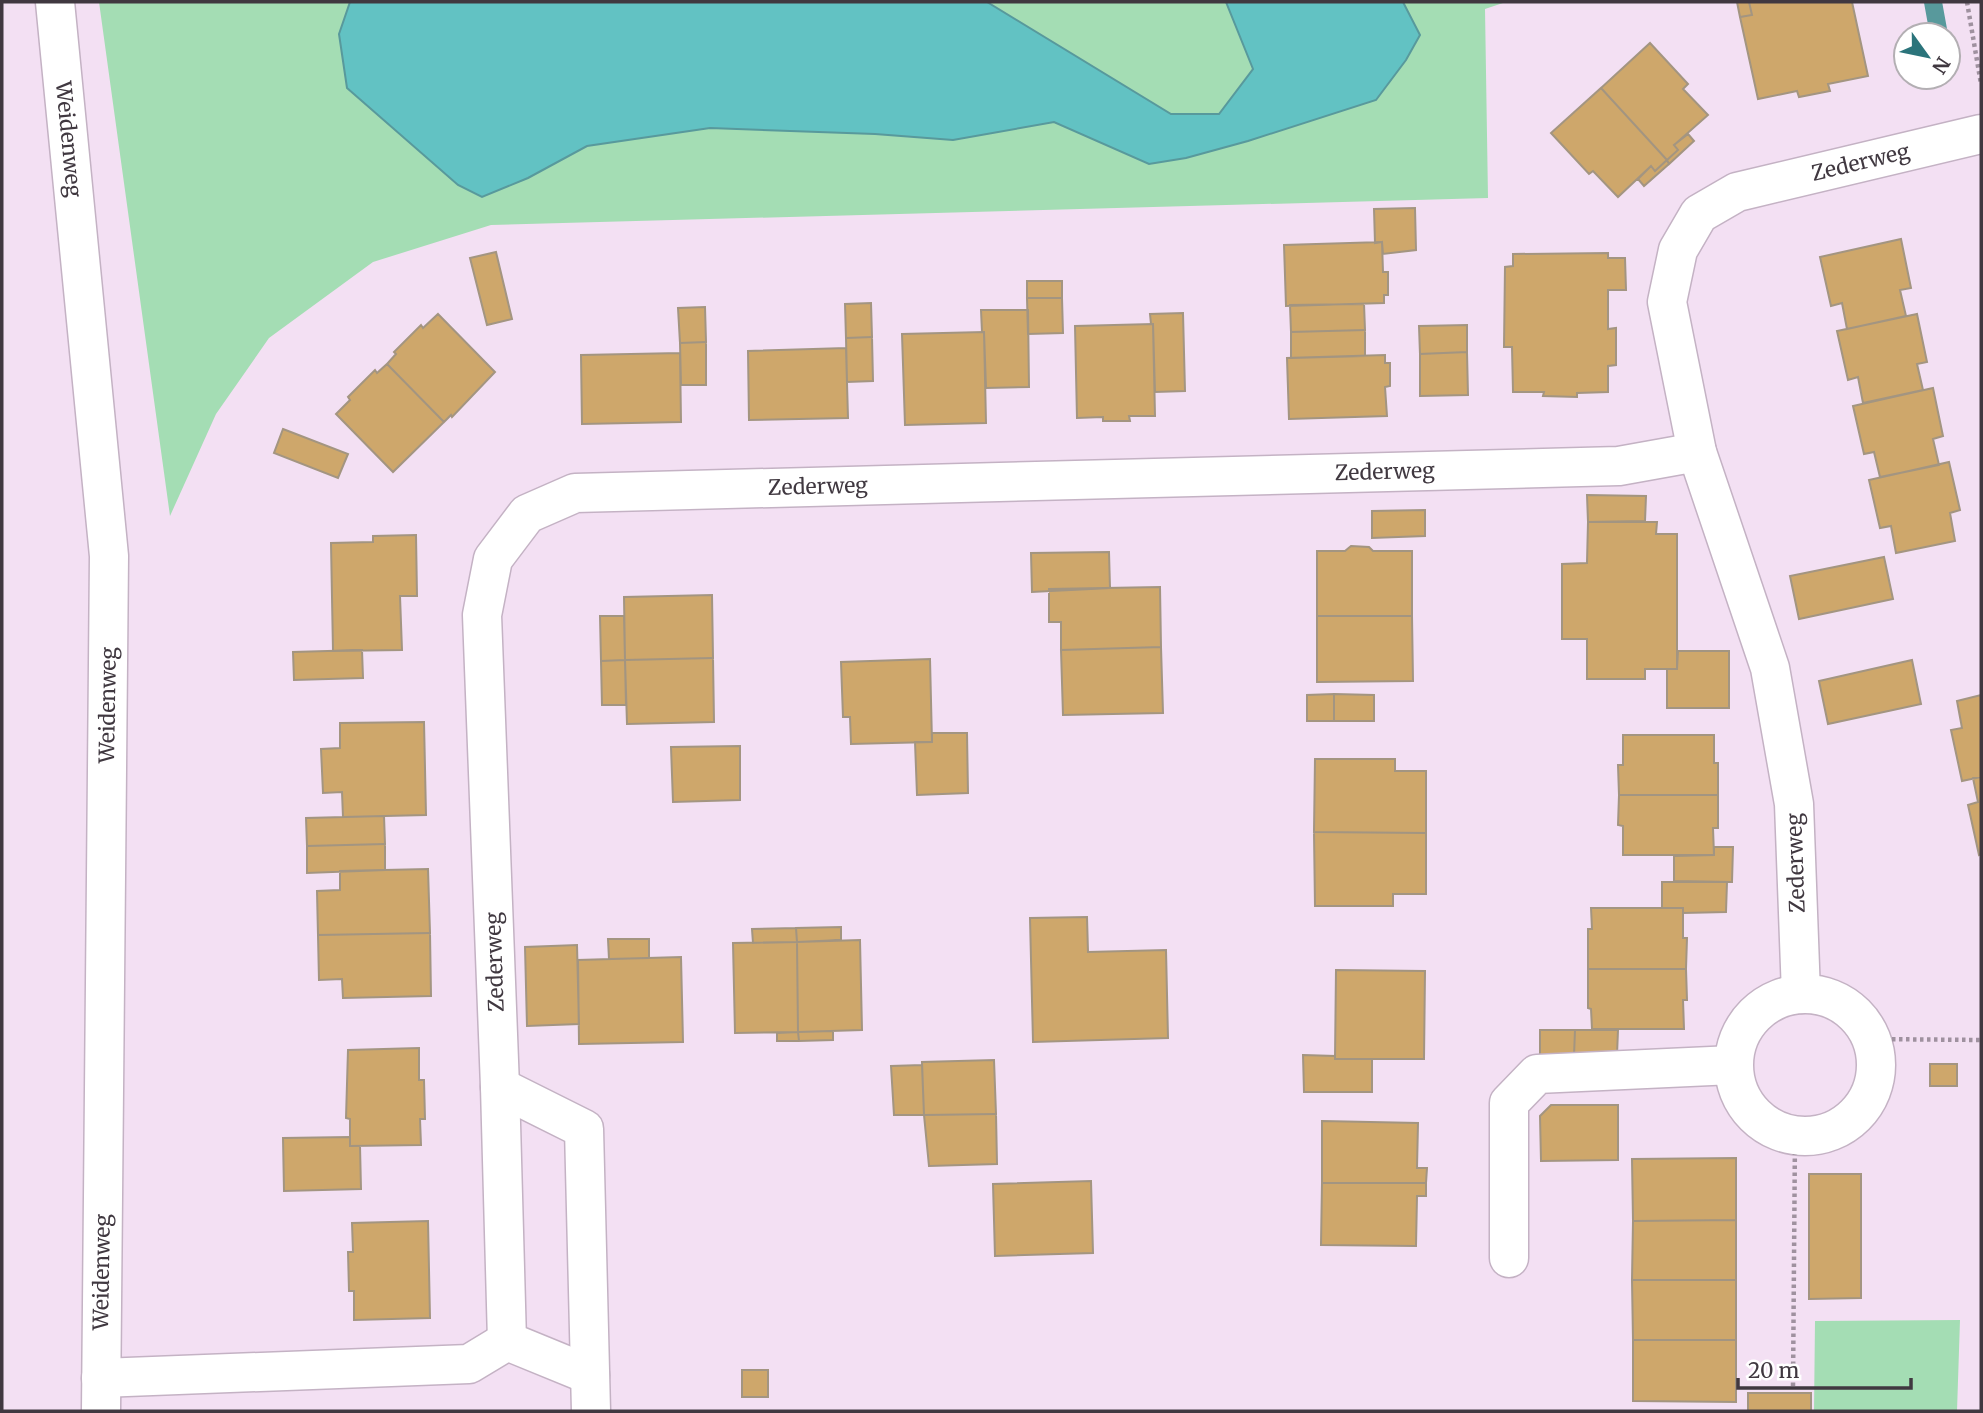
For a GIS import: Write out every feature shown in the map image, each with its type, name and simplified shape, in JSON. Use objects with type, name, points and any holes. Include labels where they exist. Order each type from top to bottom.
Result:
[{"type":"street","name":"Weidenweg","points":[[55,2],[109,556],[101,1395]]},
{"type":"street","name":"Zederweg","points":[[1801,995],[1794,804],[1770,668],[1697,452],[1667,302],[1678,250],[1699,214],[1737,192],[1981,134]]},
{"type":"street","name":"Zederweg","points":[[507,1341],[482,615],[493,559],[527,514],[575,493],[1619,466],[1697,452]]},
{"type":"street","points":[[1811,993],[1833,999],[1853,1012],[1871,1039],[1876,1077],[1867,1100],[1852,1118],[1832,1131],[1810,1137],[1786,1134],[1765,1125],[1748,1108],[1737,1087],[1733,1065],[1737,1041],[1748,1021],[1765,1005],[1787,996],[1811,993]]},
{"type":"street","points":[[1509,1258],[1509,1103],[1537,1074],[1733,1065]]},
{"type":"street","points":[[500,1087],[584,1129],[591,1393]]},
{"type":"street","points":[[101,1395],[469,1364],[507,1341],[591,1393]]},
{"type":"path","points":[[1967,2],[1981,88]]},
{"type":"path","points":[[1871,1039],[1981,1040]]},
{"type":"path","points":[[1793,1386],[1795,1135]]},
{"type":"shaded area","points":[[99,2],[1506,2],[1485,9],[1488,198],[491,225],[373,262],[269,338],[216,414],[170,516]]},
{"type":"shaded area","points":[[350,2],[987,2],[1171,114],[1219,114],[1253,69],[1226,2],[1403,2],[1420,35],[1406,60],[1376,100],[1186,158],[1149,164],[1054,122],[953,140],[875,134],[710,128],[587,146],[528,178],[482,197],[458,185],[347,88],[339,34]]},
{"type":"shaded area","points":[[1960,1320],[1957,1411],[1814,1411],[1815,1321]]},
{"type":"building","points":[[1737,2],[1749,2],[1752,15],[1740,17]]},
{"type":"building","points":[[1749,2],[1852,2],[1868,76],[1828,84],[1830,91],[1799,97],[1797,91],[1758,99],[1740,17],[1752,15]]},
{"type":"building","points":[[1650,43],[1688,84],[1683,89],[1708,115],[1674,145],[1678,150],[1667,160],[1601,88]]},
{"type":"building","points":[[1601,88],[1667,160],[1655,171],[1651,166],[1618,197],[1593,171],[1589,174],[1551,133]]},
{"type":"building","points":[[1688,134],[1694,141],[1669,164],[1667,160],[1678,150],[1674,145]]},
{"type":"building","points":[[1667,160],[1669,164],[1644,186],[1638,179],[1651,166],[1655,171]]},
{"type":"building","points":[[1415,208],[1416,250],[1383,254],[1382,242],[1375,243],[1374,209]]},
{"type":"building","points":[[1901,239],[1911,288],[1900,290],[1906,316],[1847,329],[1842,303],[1831,306],[1820,257]]},
{"type":"building","points":[[1382,242],[1383,272],[1388,272],[1388,295],[1384,295],[1384,303],[1286,306],[1284,245]]},
{"type":"building","points":[[496,252],[512,319],[487,325],[470,258]]},
{"type":"building","points":[[1608,253],[1608,258],[1625,258],[1626,290],[1608,290],[1608,329],[1616,328],[1616,365],[1608,366],[1608,392],[1577,393],[1577,397],[1543,396],[1544,392],[1513,392],[1512,347],[1504,347],[1505,267],[1513,266],[1513,254]]},
{"type":"building","points":[[1027,281],[1062,281],[1062,298],[1027,298]]},
{"type":"building","points":[[1027,298],[1062,298],[1063,333],[1028,334]]},
{"type":"building","points":[[871,303],[872,337],[846,338],[845,304]]},
{"type":"building","points":[[1364,304],[1365,330],[1291,332],[1290,305]]},
{"type":"building","points":[[705,307],[706,342],[680,343],[678,308]]},
{"type":"building","points":[[981,310],[1028,310],[1029,387],[986,388]]},
{"type":"building","points":[[1183,313],[1185,391],[1155,392],[1153,324],[1150,314]]},
{"type":"building","points":[[438,314],[495,372],[444,422],[387,364],[396,354],[394,352],[421,325],[423,328]]},
{"type":"building","points":[[1917,314],[1927,362],[1917,364],[1923,390],[1863,403],[1858,377],[1848,380],[1837,331]]},
{"type":"building","points":[[1153,324],[1155,416],[1129,416],[1130,421],[1103,421],[1103,417],[1077,418],[1075,326]]},
{"type":"building","points":[[1467,325],[1467,352],[1420,354],[1419,326]]},
{"type":"building","points":[[1365,330],[1365,356],[1291,358],[1291,332]]},
{"type":"building","points":[[984,332],[986,423],[905,425],[902,334]]},
{"type":"building","points":[[872,337],[873,381],[847,382],[846,338]]},
{"type":"building","points":[[706,342],[706,385],[681,385],[680,343]]},
{"type":"building","points":[[846,348],[848,418],[749,420],[748,351]]},
{"type":"building","points":[[1467,352],[1468,395],[1420,396],[1420,354]]},
{"type":"building","points":[[680,353],[681,422],[582,424],[581,355]]},
{"type":"building","points":[[1385,355],[1385,363],[1390,363],[1390,386],[1385,387],[1387,416],[1289,419],[1287,358]]},
{"type":"building","points":[[387,364],[444,422],[393,472],[336,414],[350,400],[348,397],[375,370],[377,373]]},
{"type":"building","points":[[1933,388],[1943,436],[1933,439],[1939,465],[1880,477],[1874,452],[1864,454],[1853,406]]},
{"type":"building","points":[[283,429],[348,454],[338,478],[274,453]]},
{"type":"building","points":[[1949,462],[1960,510],[1950,513],[1955,541],[1896,553],[1891,526],[1880,528],[1869,480]]},
{"type":"building","points":[[1587,495],[1646,496],[1645,521],[1588,522]]},
{"type":"building","points":[[1425,510],[1425,536],[1372,538],[1372,511]]},
{"type":"building","points":[[1588,522],[1657,522],[1656,534],[1677,534],[1677,669],[1645,669],[1645,679],[1587,679],[1587,639],[1562,639],[1562,564],[1587,563]]},
{"type":"building","points":[[416,535],[417,596],[400,596],[402,650],[333,651],[331,543],[373,542],[373,536]]},
{"type":"building","points":[[1351,546],[1369,547],[1373,551],[1412,551],[1412,616],[1317,616],[1317,551],[1345,551]]},
{"type":"building","points":[[1109,552],[1110,588],[1032,592],[1031,553]]},
{"type":"building","points":[[1884,557],[1893,599],[1799,619],[1790,576]]},
{"type":"building","points":[[1160,587],[1161,647],[1061,650],[1061,622],[1049,622],[1049,589]]},
{"type":"building","points":[[712,595],[713,658],[625,660],[624,597]]},
{"type":"building","points":[[600,616],[624,616],[625,660],[601,661]]},
{"type":"building","points":[[1317,616],[1412,616],[1413,681],[1317,682]]},
{"type":"building","points":[[1161,647],[1163,713],[1063,715],[1061,650]]},
{"type":"building","points":[[362,650],[363,678],[294,680],[293,652]]},
{"type":"building","points":[[1678,651],[1729,651],[1729,708],[1667,708],[1667,669],[1677,669]]},
{"type":"building","points":[[713,658],[714,722],[627,724],[625,660]]},
{"type":"building","points":[[930,659],[932,742],[851,744],[850,717],[843,717],[841,662]]},
{"type":"building","points":[[625,660],[626,705],[602,705],[601,661]]},
{"type":"building","points":[[1912,660],[1921,704],[1828,724],[1819,681]]},
{"type":"building","points":[[1334,694],[1334,721],[1307,721],[1307,695]]},
{"type":"building","points":[[1334,694],[1374,695],[1374,721],[1334,721]]},
{"type":"building","points":[[1981,695],[1981,777],[1962,781],[1951,730],[1962,728],[1957,701]]},
{"type":"building","points":[[424,722],[426,815],[343,817],[342,792],[323,793],[321,749],[340,748],[340,723]]},
{"type":"building","points":[[932,733],[967,733],[968,793],[917,795],[915,742],[932,742]]},
{"type":"building","points":[[1623,735],[1714,735],[1714,763],[1718,763],[1718,795],[1619,795],[1618,765],[1623,765]]},
{"type":"building","points":[[740,746],[740,800],[673,802],[671,747]]},
{"type":"building","points":[[1315,759],[1395,759],[1395,771],[1426,771],[1426,833],[1314,832]]},
{"type":"building","points":[[1981,777],[1979,855],[1968,805],[1978,802],[1973,778]]},
{"type":"building","points":[[1619,795],[1718,795],[1718,828],[1713,828],[1714,855],[1623,855],[1623,826],[1618,825]]},
{"type":"building","points":[[384,816],[385,844],[307,846],[306,818]]},
{"type":"building","points":[[1314,832],[1426,833],[1426,894],[1393,894],[1393,906],[1315,906]]},
{"type":"building","points":[[385,844],[385,870],[307,873],[307,846]]},
{"type":"building","points":[[1714,847],[1733,847],[1732,882],[1674,881],[1674,856],[1714,855]]},
{"type":"building","points":[[428,869],[430,933],[318,935],[317,891],[340,890],[340,871]]},
{"type":"building","points":[[1662,882],[1727,882],[1726,912],[1683,913],[1683,908],[1662,908]]},
{"type":"building","points":[[1591,908],[1683,908],[1683,938],[1687,938],[1686,969],[1588,969]]},
{"type":"building","points":[[1087,917],[1088,952],[1166,950],[1168,1038],[1033,1042],[1030,918]]},
{"type":"building","points":[[841,927],[841,940],[797,942],[796,928]]},
{"type":"building","points":[[796,928],[797,942],[753,943],[752,929]]},
{"type":"building","points":[[430,933],[431,996],[343,998],[342,979],[319,980],[318,935]]},
{"type":"building","points":[[608,939],[649,939],[649,958],[609,959]]},
{"type":"building","points":[[860,940],[862,1030],[798,1032],[797,942]]},
{"type":"building","points":[[797,942],[798,1032],[735,1033],[733,943]]},
{"type":"building","points":[[577,945],[579,1024],[527,1026],[525,947]]},
{"type":"building","points":[[681,957],[683,1042],[579,1044],[578,960]]},
{"type":"building","points":[[1588,969],[1686,969],[1684,1029],[1592,1029],[1591,1009],[1588,1008]]},
{"type":"building","points":[[1336,970],[1425,971],[1424,1059],[1335,1059]]},
{"type":"building","points":[[1540,1030],[1575,1030],[1574,1056],[1540,1056]]},
{"type":"building","points":[[1575,1030],[1618,1030],[1617,1055],[1574,1056]]},
{"type":"building","points":[[833,1031],[833,1040],[799,1041],[798,1032]]},
{"type":"building","points":[[798,1032],[799,1041],[777,1041],[777,1033]]},
{"type":"building","points":[[419,1048],[419,1080],[424,1080],[425,1119],[420,1119],[421,1145],[350,1146],[350,1119],[346,1118],[348,1050]]},
{"type":"building","points":[[1303,1055],[1335,1056],[1335,1059],[1372,1059],[1372,1092],[1304,1092]]},
{"type":"building","points":[[994,1060],[996,1114],[924,1115],[922,1062]]},
{"type":"building","points":[[1930,1064],[1957,1064],[1957,1086],[1930,1086]]},
{"type":"building","points":[[922,1065],[924,1115],[894,1115],[891,1066]]},
{"type":"building","points":[[1551,1105],[1618,1105],[1618,1160],[1541,1161],[1540,1116]]},
{"type":"building","points":[[996,1114],[997,1164],[929,1166],[924,1115]]},
{"type":"building","points":[[1322,1121],[1418,1123],[1417,1168],[1427,1168],[1426,1183],[1322,1183]]},
{"type":"building","points":[[350,1137],[350,1146],[360,1146],[361,1189],[284,1191],[283,1138]]},
{"type":"building","points":[[1736,1158],[1736,1220],[1633,1221],[1632,1159]]},
{"type":"building","points":[[1809,1174],[1861,1174],[1861,1298],[1809,1299]]},
{"type":"building","points":[[1091,1181],[1093,1253],[995,1256],[993,1184]]},
{"type":"building","points":[[1322,1183],[1426,1183],[1426,1196],[1417,1196],[1416,1246],[1321,1245]]},
{"type":"building","points":[[1736,1220],[1736,1280],[1632,1280],[1633,1221]]},
{"type":"building","points":[[428,1221],[430,1318],[354,1320],[354,1291],[349,1291],[348,1252],[353,1252],[352,1223]]},
{"type":"building","points":[[1632,1280],[1736,1280],[1736,1340],[1633,1340]]},
{"type":"building","points":[[1633,1340],[1736,1340],[1736,1402],[1633,1401]]},
{"type":"building","points":[[742,1370],[768,1370],[768,1397],[742,1397]]},
{"type":"building","points":[[1748,1393],[1811,1393],[1811,1411],[1748,1411]]},
{"type":"waterway","points":[[1933,2],[1936,21]]}]
